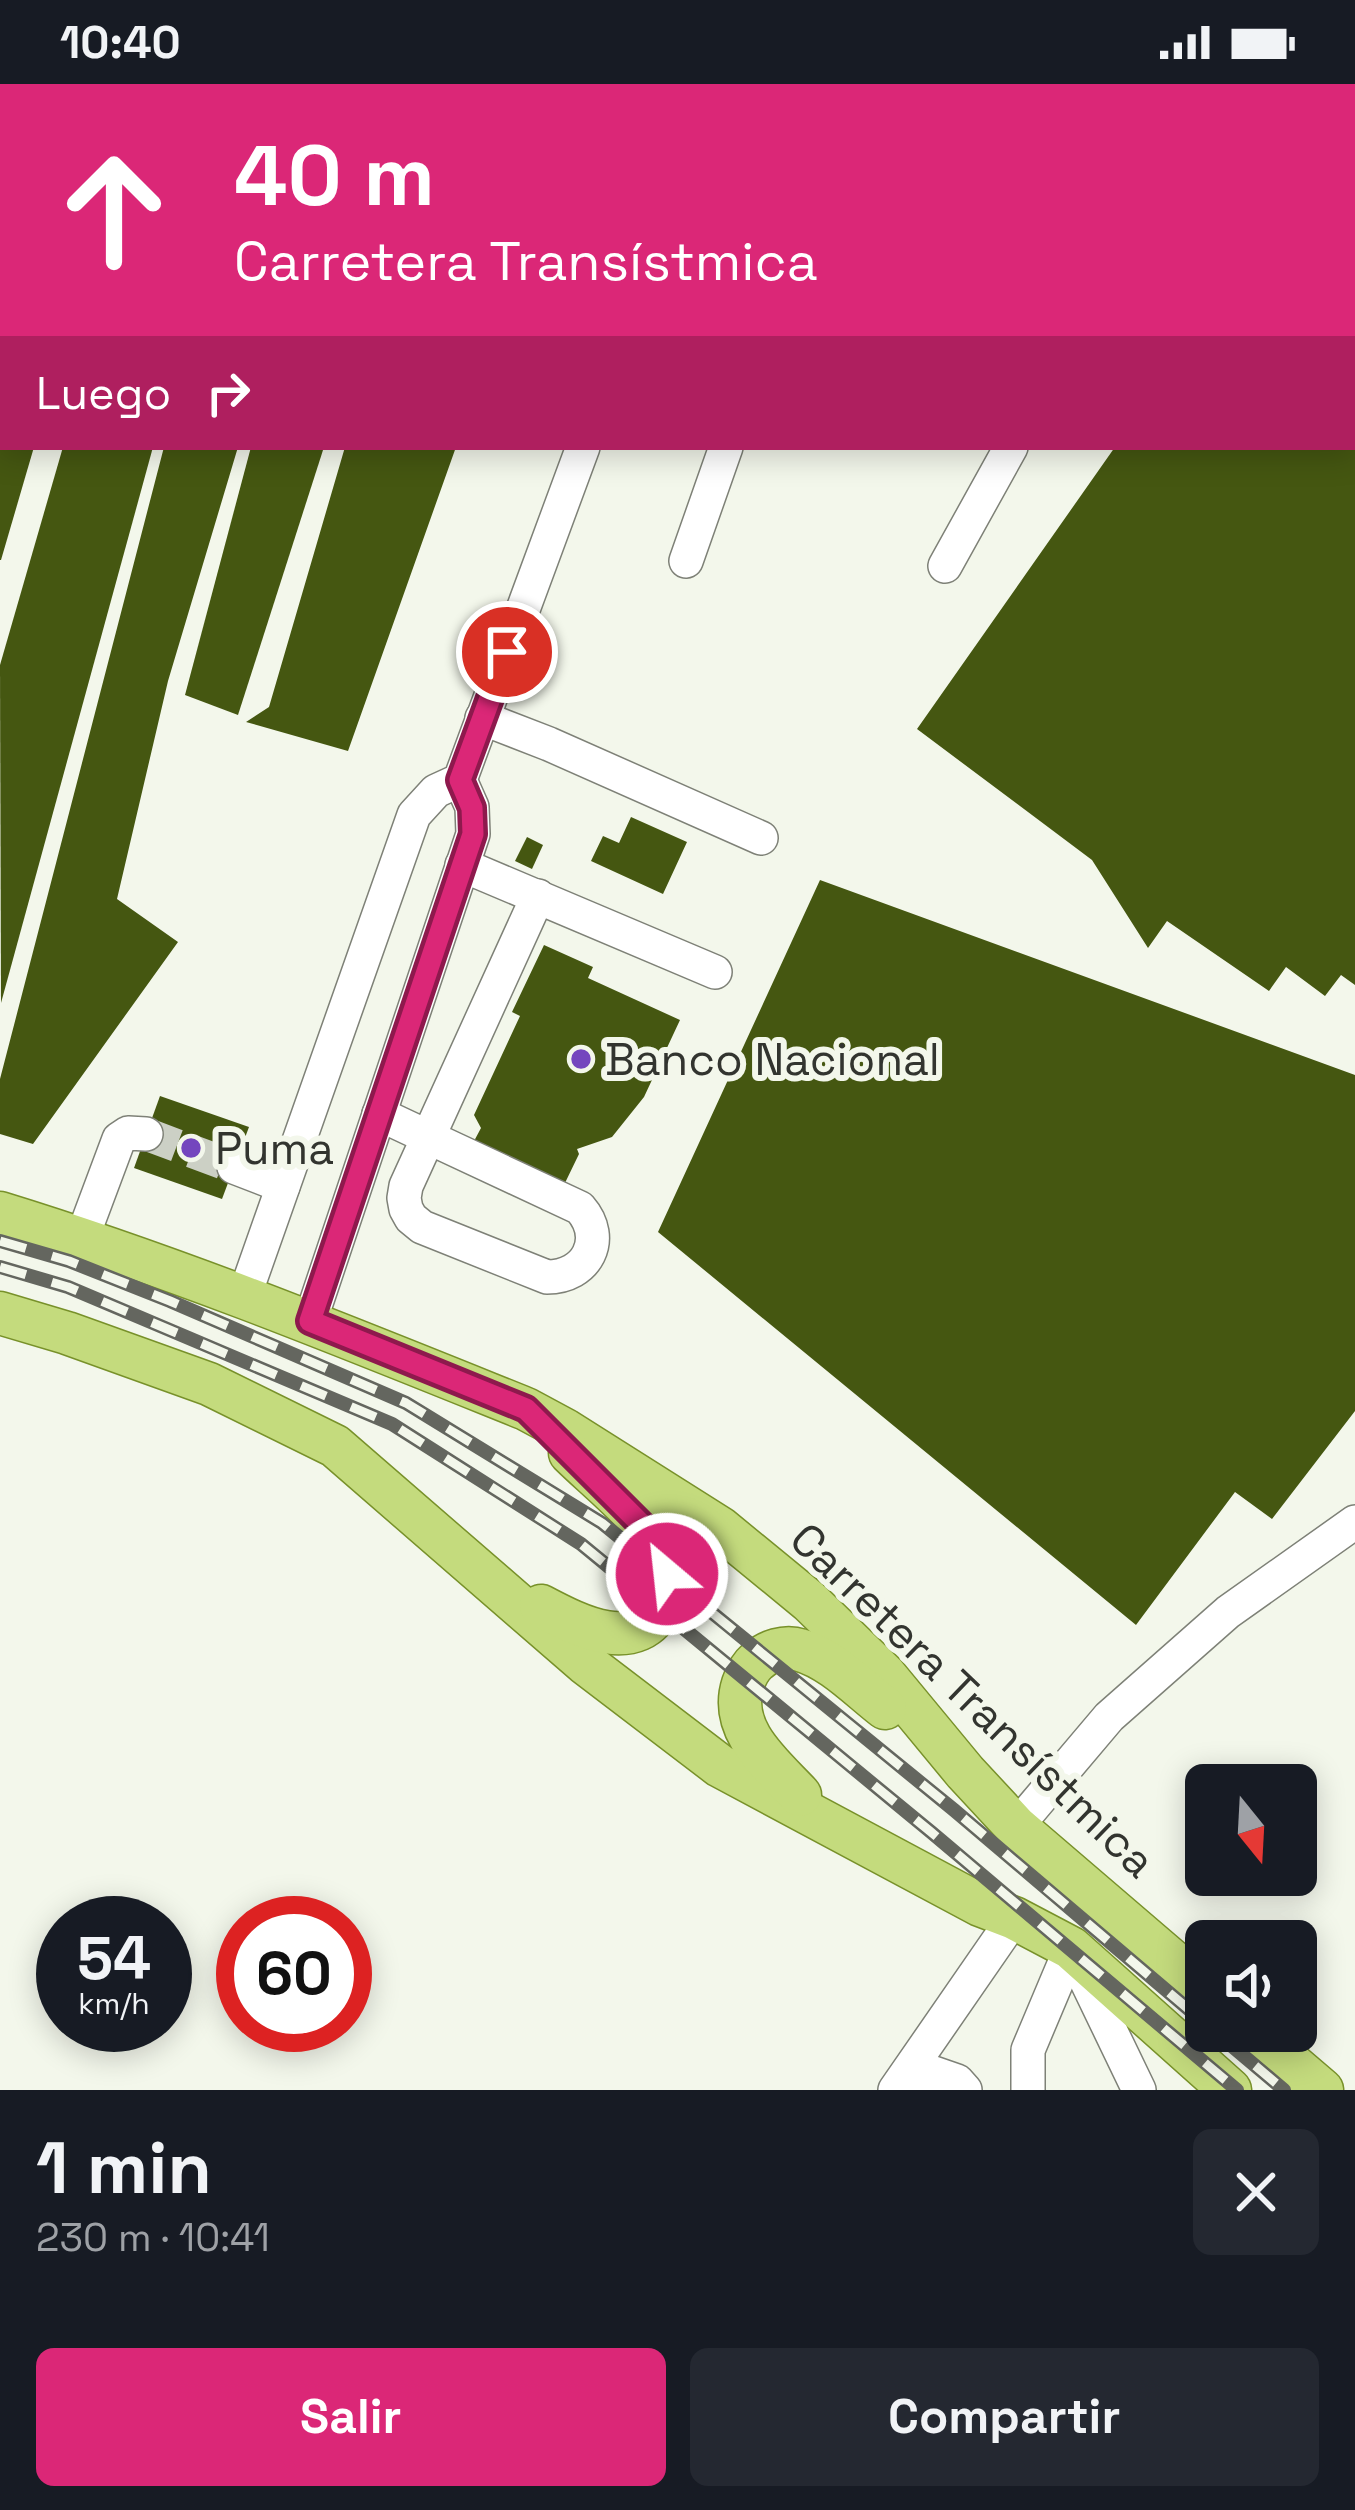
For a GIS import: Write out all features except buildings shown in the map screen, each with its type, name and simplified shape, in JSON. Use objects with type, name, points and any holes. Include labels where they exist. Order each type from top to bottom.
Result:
[{"type":"main road","name":"Carretera Transístmica","points":[[0,1213],[310,1321],[526,1409],[720,1528],[791,1586],[884,1674],[1016,1827],[1185,1972]]},
{"type":"main road","points":[[0,1228],[230,1301],[244,1297]]},
{"type":"main road","points":[[0,1312],[209,1384],[335,1446],[585,1663],[719,1766],[1071,1948],[1230,2090]]},
{"type":"main road","points":[[497,1584],[580,1626],[618,1634],[656,1616],[668,1587],[664,1559],[648,1531],[526,1409]]},
{"type":"main road","points":[[830,1826],[759,1751],[744,1725],[740,1696],[744,1680],[751,1666],[772,1651],[802,1650],[828,1664],[965,1772]]},
{"type":"main road","points":[[1278,2052],[1322,2090]]},
{"type":"street","points":[[310,1321],[473,834],[472,808],[460,780],[583,450]]},
{"type":"street","points":[[686,561],[725,450]]},
{"type":"street","points":[[945,566],[1009,450]]},
{"type":"street","points":[[482,718],[761,838]]},
{"type":"street","points":[[244,1297],[413,815],[436,791],[460,780]]},
{"type":"street","points":[[462,865],[715,972]]},
{"type":"street","points":[[379,1114],[428,1137],[580,1208],[590,1223],[592,1247],[577,1270],[547,1277],[422,1226],[411,1218],[404,1198],[406,1186],[428,1137],[538,896]]},
{"type":"street","points":[[82,1238],[119,1139],[128,1133],[146,1134]]},
{"type":"street","points":[[234,1167],[283,1186]]},
{"type":"street","points":[[1016,1827],[1108,1717],[1228,1612],[1355,1522]]},
{"type":"street","points":[[895,2090],[1014,1918]]},
{"type":"street","points":[[1028,2090],[1028,2050],[1071,1948]]},
{"type":"street","points":[[1071,1948],[1139,2090]]},
{"type":"street","points":[[918,2090],[931,2072],[958,2081],[964,2090]]},
{"type":"tunnel","points":[[146,1134],[234,1167]]},
{"type":"railway","points":[[0,1241],[69,1261],[170,1301],[406,1403],[602,1523],[954,1810],[1185,2006]]},
{"type":"railway","points":[[0,1267],[68,1287],[392,1424],[581,1544],[1237,2090]]},
{"type":"railway","points":[[1239,2052],[1284,2090]]},
{"type":"place","name":"Banco Nacional","points":[[581,1059]]},
{"type":"place","name":"Puma","points":[[191,1148]]},
{"type":"route","points":[[507,652],[460,780],[472,808],[473,834],[310,1321],[526,1409],[648,1531],[667,1574]]}]
